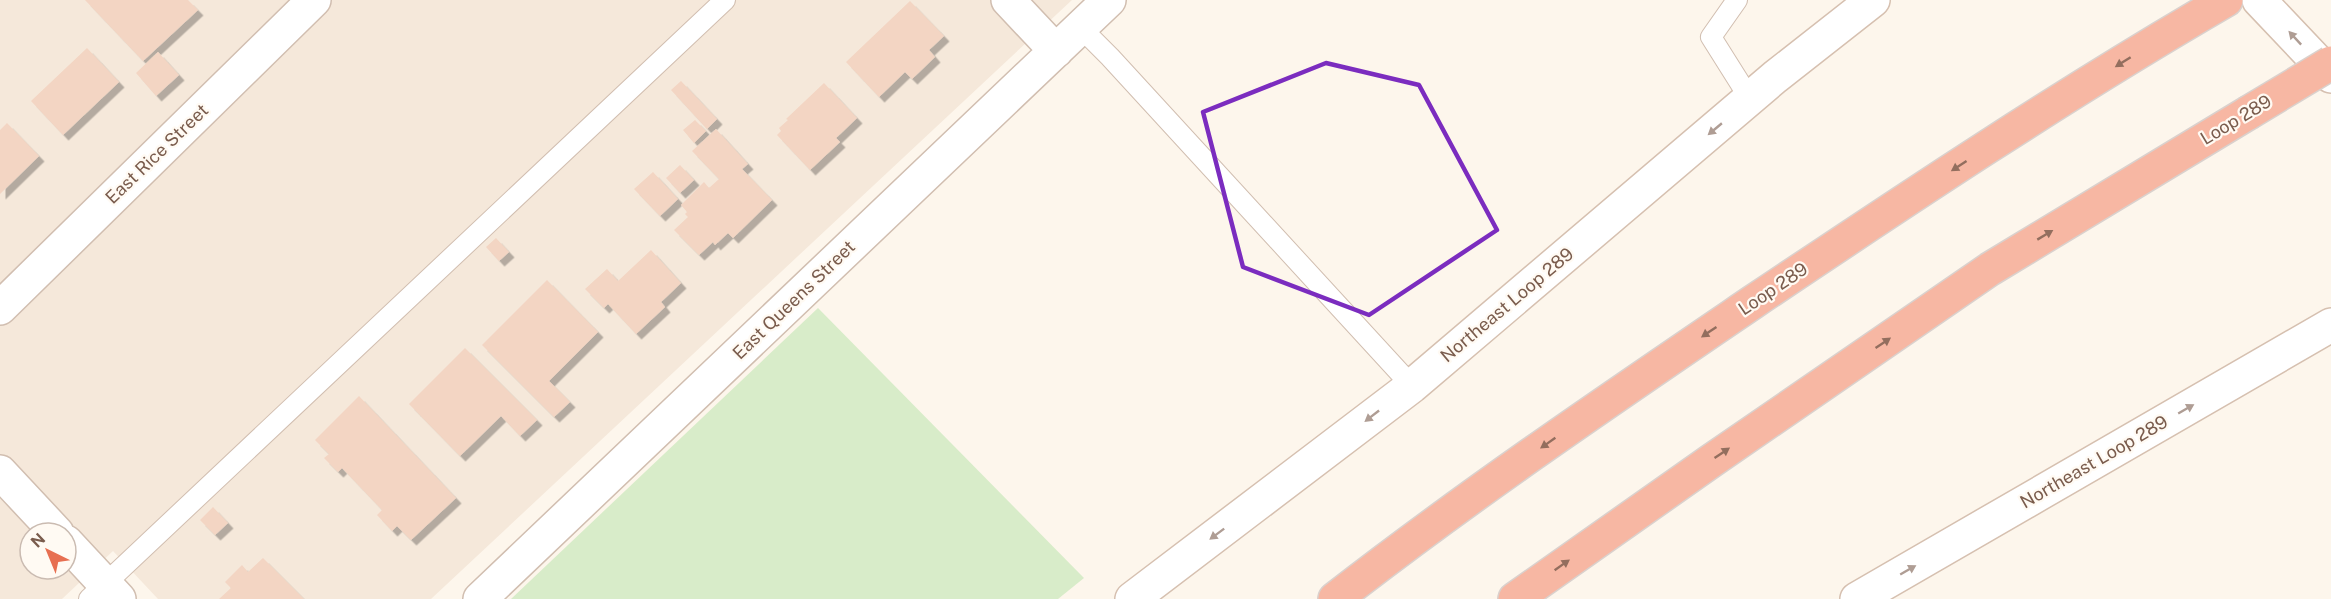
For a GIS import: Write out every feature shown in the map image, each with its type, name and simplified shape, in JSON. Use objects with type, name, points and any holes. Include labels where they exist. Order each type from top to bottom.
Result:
[{"type":"highway","name":"Loop 289","points":[[1335,599],[1531,454],[1679,352],[1867,226],[2173,31],[2226,0]]},
{"type":"highway","name":"Loop 289","points":[[1515,599],[1990,269],[2331,63]]},
{"type":"main road","name":"East Rice Street","points":[[0,308],[314,0]]},
{"type":"main road","points":[[1008,0],[1056,51]]},
{"type":"main road","name":"East Queens Street","points":[[480,599],[1109,0]]},
{"type":"main road","points":[[1775,77],[1840,0]]},
{"type":"main road","name":"Northeast Loop 289","points":[[1132,599],[1412,386],[1775,77],[1873,0]]},
{"type":"main road","points":[[2259,0],[2331,76]]},
{"type":"main road","points":[[2324,332],[2331,312]]},
{"type":"main road","name":"Northeast Loop 289","points":[[1857,599],[2324,332]]},
{"type":"main road","points":[[0,472],[46,521]]},
{"type":"main road","points":[[78,558],[105,594]]},
{"type":"lane","points":[[105,594],[725,0]]},
{"type":"lane","points":[[1737,0],[1711,37],[1750,99]]},
{"type":"lane","points":[[1080,27],[1412,386]]},
{"type":"highlighted area","points":[[1326,63],[1419,85],[1497,230],[1369,315],[1243,267],[1203,112]]},
{"type":"shaded area","points":[[0,0],[1072,0],[431,599],[158,599],[113,551],[62,599],[0,599]]},
{"type":"green space","points":[[818,308],[1084,578],[1058,599],[511,599]]},
{"type":"building","points":[[85,0],[188,0],[198,10],[143,61]]},
{"type":"building","points":[[910,1],[944,36],[929,50],[935,57],[912,79],[905,72],[879,97],[846,62]]},
{"type":"building","points":[[87,48],[119,82],[63,135],[31,101]]},
{"type":"building","points":[[158,52],[179,75],[156,96],[136,73]]},
{"type":"building","points":[[681,81],[717,119],[707,129],[671,90]]},
{"type":"building","points":[[824,83],[857,118],[836,138],[840,142],[810,170],[777,135],[781,131],[779,128],[788,120],[786,119]]},
{"type":"building","points":[[695,120],[706,131],[694,143],[683,130]]},
{"type":"building","points":[[7,123],[39,156],[0,194],[0,130]]},
{"type":"building","points":[[716,129],[748,164],[742,169],[772,200],[733,238],[728,233],[715,245],[713,242],[699,255],[674,230],[688,217],[681,205],[704,182],[709,188],[719,179],[692,151]]},
{"type":"building","points":[[680,165],[694,180],[680,193],[666,178]]},
{"type":"building","points":[[653,172],[678,199],[660,216],[634,189]]},
{"type":"building","points":[[496,238],[509,252],[499,261],[486,247]]},
{"type":"building","points":[[651,250],[681,283],[661,302],[665,307],[636,334],[608,304],[604,308],[585,289],[607,269],[618,281]]},
{"type":"building","points":[[547,280],[598,332],[549,381],[570,402],[554,417],[482,345]]},
{"type":"building","points":[[465,348],[537,420],[520,436],[501,416],[460,456],[409,404]]},
{"type":"building","points":[[359,396],[456,498],[411,540],[397,526],[392,531],[377,515],[382,510],[342,468],[338,472],[324,458],[329,454],[315,440]]},
{"type":"building","points":[[213,507],[228,523],[215,535],[200,520]]},
{"type":"building","points":[[263,558],[304,599],[219,599],[231,588],[225,582],[242,565],[248,572]]}]
